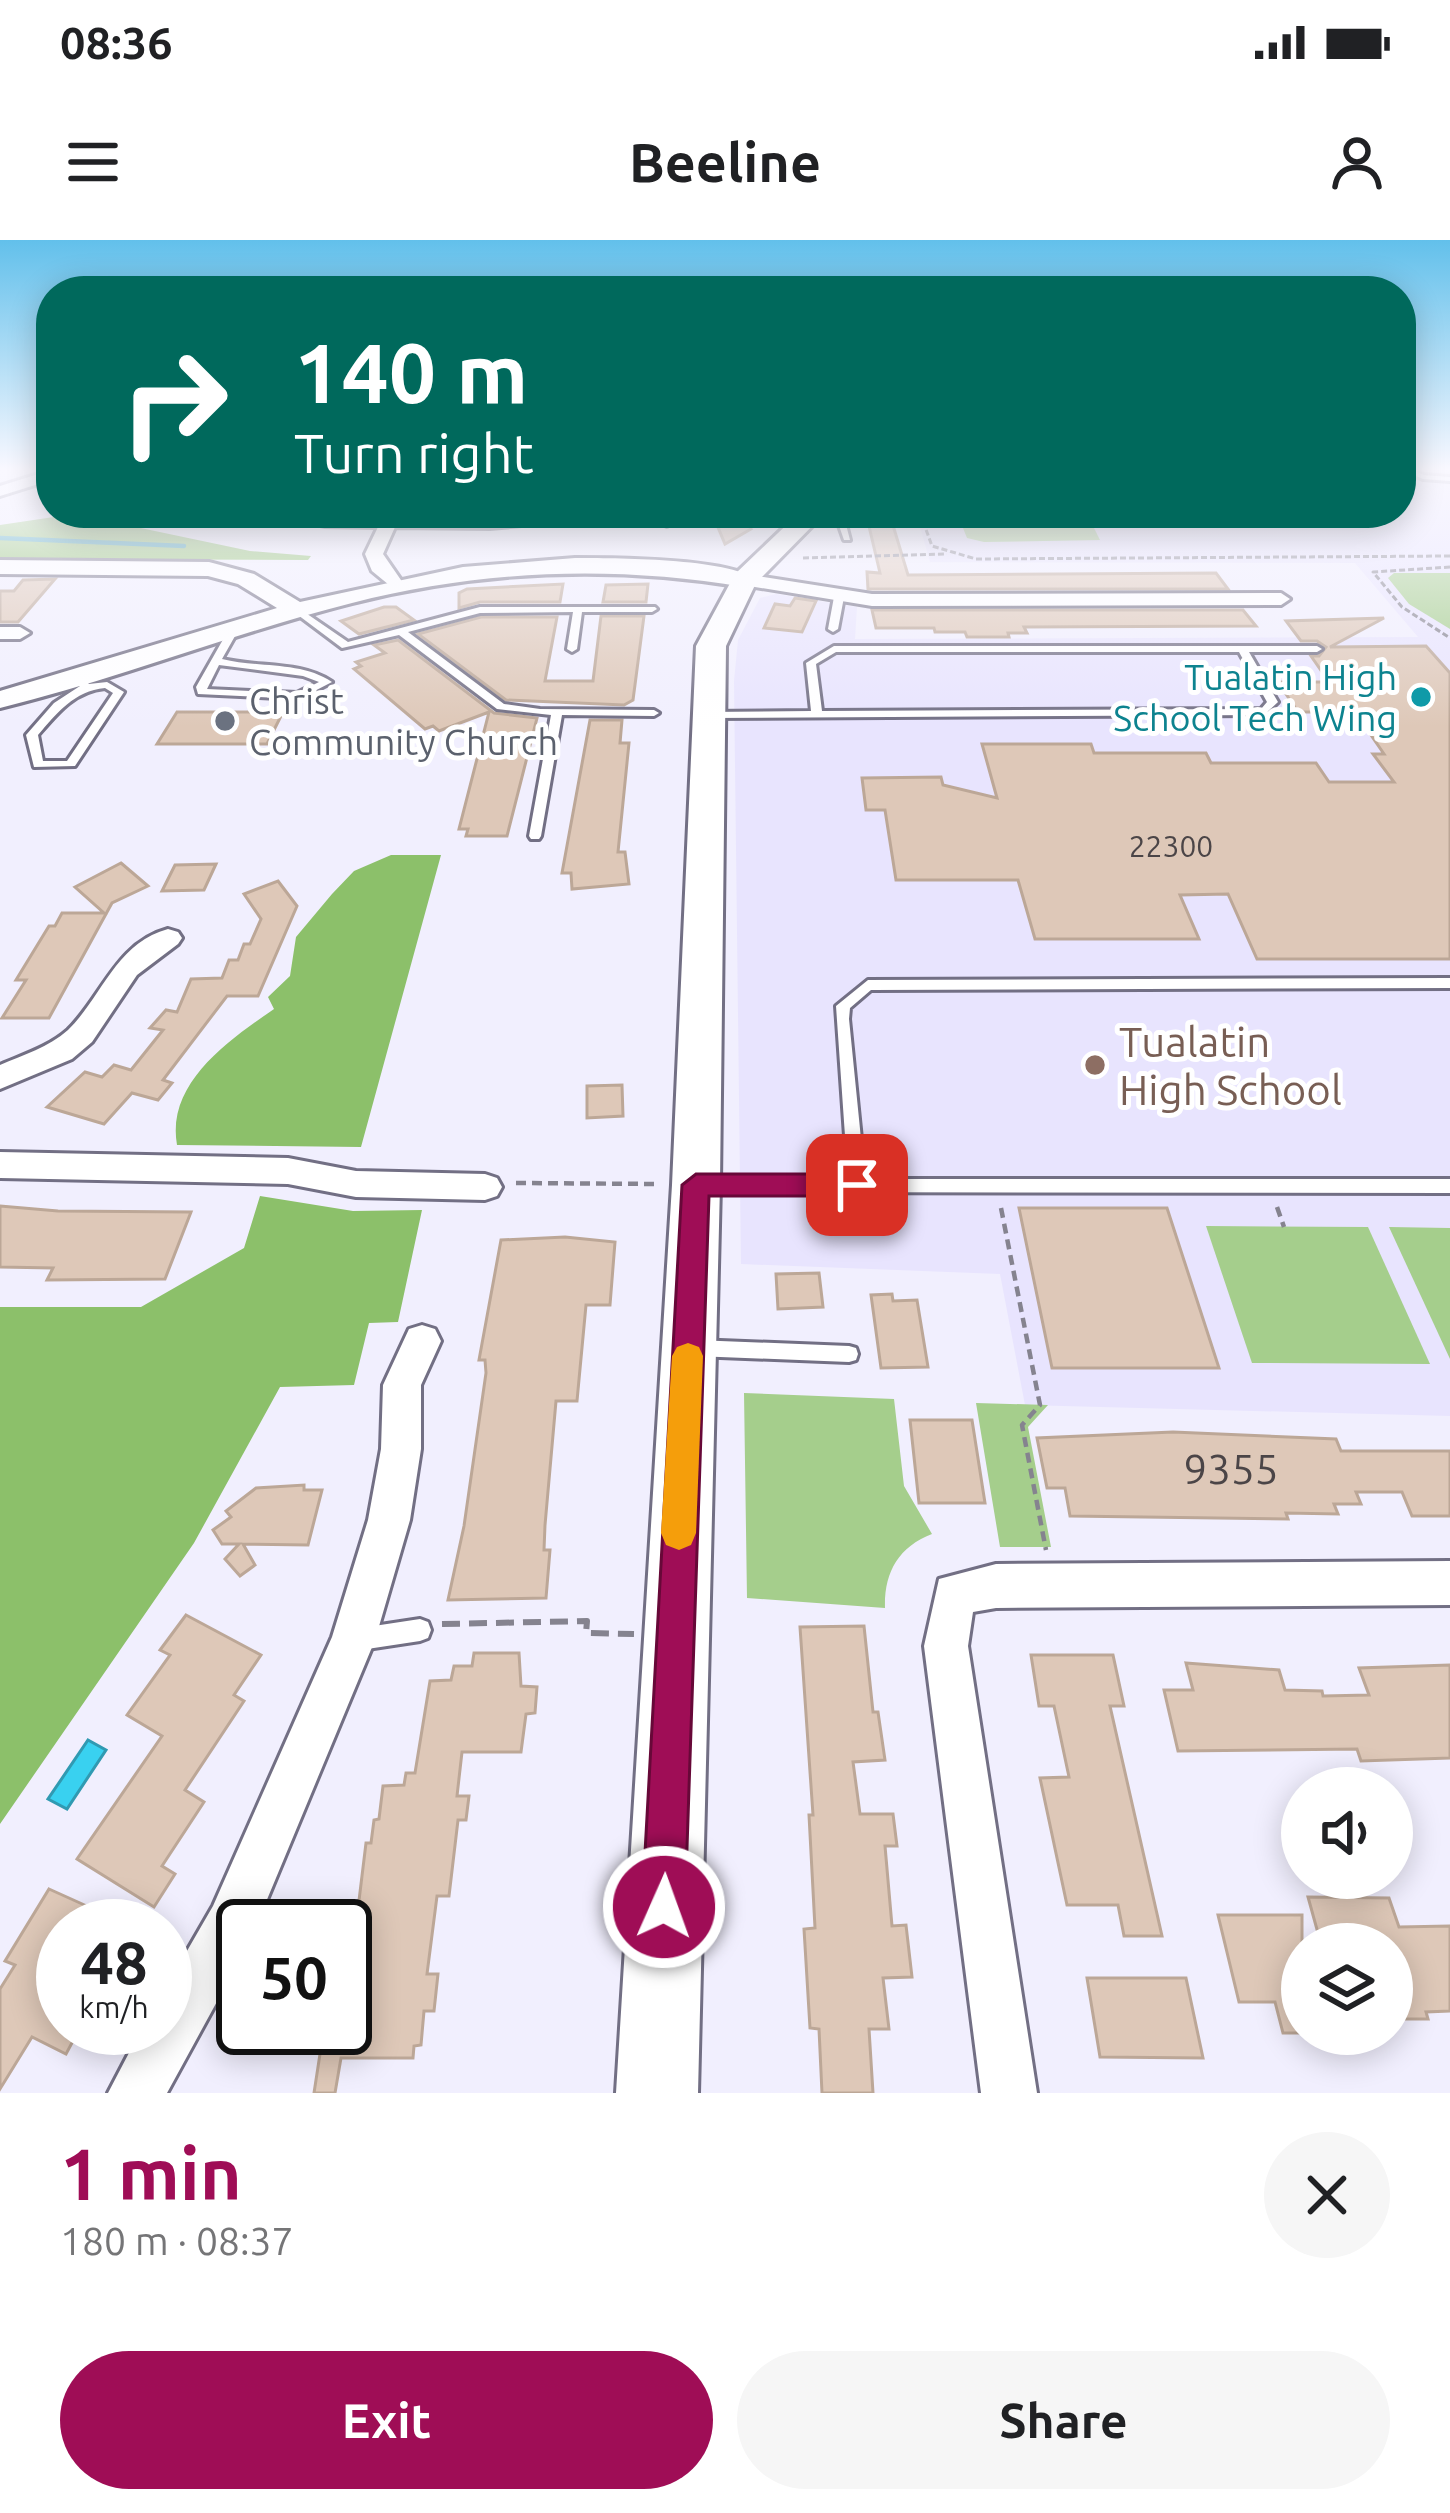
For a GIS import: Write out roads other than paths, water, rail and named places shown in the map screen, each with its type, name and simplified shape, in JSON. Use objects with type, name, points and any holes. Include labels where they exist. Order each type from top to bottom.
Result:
[{"type":"main road","points":[[657,2093],[696,1185],[706,715],[711,646],[744,580],[768,554]]},
{"type":"street","points":[[376,554],[374,559],[394,583]]},
{"type":"street","points":[[0,700],[81,682],[234,629],[394,583],[472,570],[554,565],[661,567],[839,597],[1281,599]]},
{"type":"street","points":[[0,567],[209,569],[246,579],[297,610]]},
{"type":"street","points":[[0,1078],[62,1051],[81,1035],[127,968],[168,938]]},
{"type":"street","points":[[0,1166],[288,1172],[356,1184],[485,1187]]},
{"type":"street","points":[[136,2093],[231,1924],[353,1640],[389,1520],[401,1449],[402,1385],[422,1341]]},
{"type":"street","points":[[1009,2093],[946,1646],[954,1594],[996,1586],[1450,1583]]},
{"type":"lane","points":[[833,629],[839,597]]},
{"type":"lane","points":[[572,649],[578,609]]},
{"type":"lane","points":[[297,610],[346,646],[480,610],[652,609]]},
{"type":"lane","points":[[216,661],[240,669],[314,675],[327,682],[299,696],[202,692],[201,687],[234,629]]},
{"type":"lane","points":[[399,630],[490,703],[514,710],[653,713]]},
{"type":"lane","points":[[817,715],[811,663],[834,649],[1317,649]]},
{"type":"lane","points":[[706,715],[1264,712],[1274,702],[1242,649]]},
{"type":"lane","points":[[81,682],[107,685],[119,692],[70,764],[38,765],[32,735],[81,682]]},
{"type":"lane","points":[[535,836],[557,712]]},
{"type":"lane","points":[[857,1185],[842,1018],[843,1006],[868,985],[1450,983]]},
{"type":"lane","points":[[696,1185],[1450,1186]]},
{"type":"lane","points":[[688,1348],[849,1354]]},
{"type":"lane","points":[[353,1640],[420,1630]]},
{"type":"water","points":[[88,1740],[106,1750],[67,1809],[48,1799]]},
{"type":"place","name":"Tualatin High School Tech Wing","points":[[1421,697]]},
{"type":"place","name":"Christ Community Church","points":[[225,721]]},
{"type":"place","name":"Tualatin High School","points":[[1095,1065]]}]
